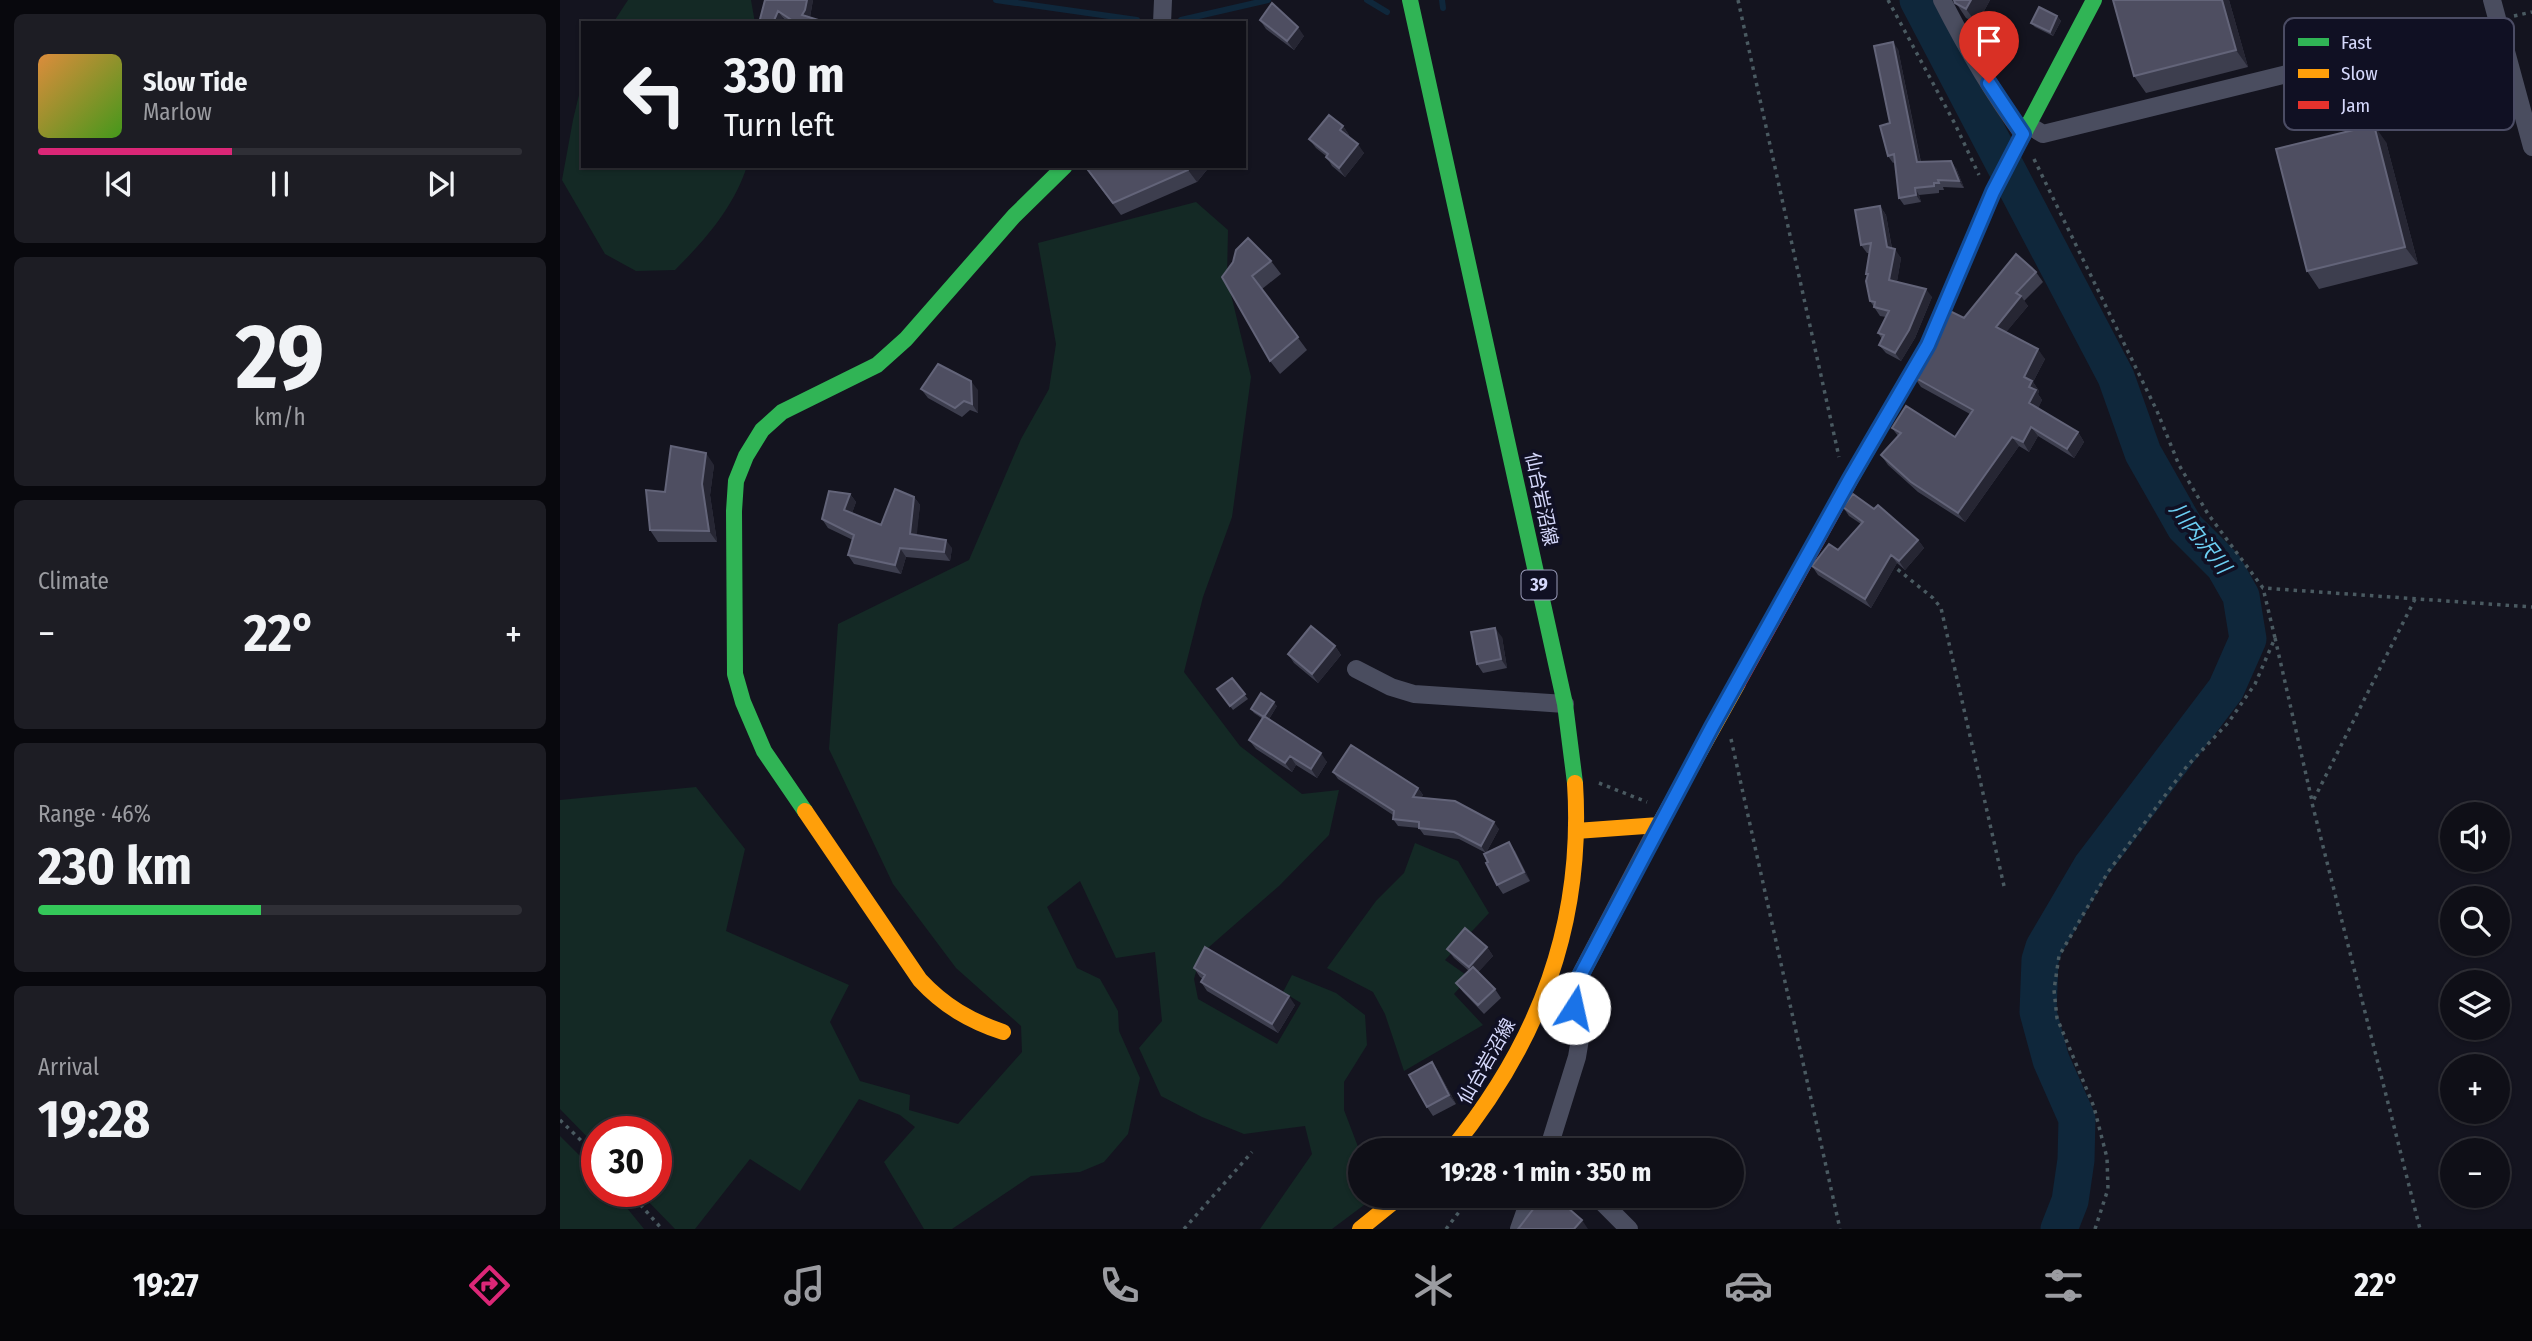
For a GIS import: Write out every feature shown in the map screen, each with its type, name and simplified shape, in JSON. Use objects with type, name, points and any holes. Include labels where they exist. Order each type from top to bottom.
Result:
[{"type":"street","points":[[1162,21],[1163,0]]},
{"type":"street","name":"仙台岩沼線","points":[[1410,0],[1565,704],[1573,763],[1576,831],[1567,914],[1555,970],[1540,1008],[1501,1084],[1486,1108],[1461,1138]]},
{"type":"street","points":[[1942,0],[1982,73],[2023,135]]},
{"type":"street","points":[[1551,1138],[1577,1057],[1581,1033],[1571,993],[1724,705],[1928,345],[1992,195],[2094,0]]},
{"type":"street","points":[[2492,0],[2496,18]]},
{"type":"street","points":[[2023,135],[2043,134],[2284,75]]},
{"type":"street","points":[[2514,82],[2532,147]]},
{"type":"street","points":[[1003,1032],[975,1024],[954,1012],[920,980],[765,751],[753,727],[735,674],[736,481],[746,456],[762,430],[782,412],[877,365],[906,339],[1013,216],[1063,168]]},
{"type":"street","points":[[1356,669],[1391,687],[1414,694],[1565,704]]},
{"type":"street","points":[[1576,831],[1659,825]]},
{"type":"street","points":[[1360,1229],[1386,1208]]},
{"type":"street","points":[[1519,1229],[1526,1208]]},
{"type":"street","points":[[1608,1208],[1629,1229]]},
{"type":"path","points":[[1738,0],[1842,474],[1850,479]]},
{"type":"path","points":[[1888,0],[1992,195]]},
{"type":"path","points":[[2023,135],[2157,411],[2179,465],[2208,514],[2263,588],[2312,803],[2420,1229]]},
{"type":"path","points":[[1887,560],[1933,598],[1941,608],[2004,886]]},
{"type":"path","points":[[2263,588],[2532,607]]},
{"type":"path","points":[[2312,803],[2415,599]]},
{"type":"path","points":[[2095,1229],[2108,1189],[2108,1158],[2094,1107],[2057,1018],[2054,990],[2059,956],[2108,872],[2187,766],[2228,723],[2255,684],[2275,638]]},
{"type":"path","points":[[1724,705],[1840,1229]]},
{"type":"path","points":[[560,1120],[581,1140]]},
{"type":"path","points":[[1184,1229],[1251,1152]]},
{"type":"path","points":[[642,1207],[662,1229]]},
{"type":"path","points":[[1446,1229],[1462,1208]]},
{"type":"green space","points":[[628,0],[751,0],[755,21],[614,21]]},
{"type":"green space","points":[[581,86],[581,168],[746,168],[734,195],[717,222],[675,270],[636,271],[605,254],[562,180]]},
{"type":"green space","points":[[1196,202],[1228,230],[1227,278],[1251,377],[1232,517],[1203,597],[1184,672],[1240,746],[1302,794],[1339,790],[1329,835],[1279,886],[1201,954],[1194,979],[1198,999],[1277,1044],[1301,1003],[1283,992],[1292,975],[1336,993],[1365,1015],[1367,1045],[1344,1082],[1344,1110],[1355,1138],[1348,1138],[1348,1208],[1360,1208],[1332,1229],[1260,1229],[1312,1154],[1305,1126],[1244,1134],[1161,1096],[1139,1048],[1162,1021],[1155,952],[1116,958],[1080,881],[1047,907],[1077,968],[1100,979],[1118,1011],[1119,1031],[1140,1078],[1128,1134],[1104,1162],[1080,1172],[1031,1176],[952,1229],[924,1229],[884,1162],[915,1127],[900,1115],[859,1099],[800,1191],[750,1159],[695,1229],[675,1229],[654,1207],[672,1207],[672,1116],[581,1116],[581,1131],[560,1109],[560,800],[696,787],[745,849],[726,931],[849,985],[830,1022],[860,1081],[910,1095],[909,1110],[958,1124],[1022,1052],[1021,1026],[956,968],[893,884],[829,749],[838,624],[969,560],[1021,439],[1049,389],[1056,344],[1038,243]]},
{"type":"green space","points":[[1415,843],[1458,861],[1489,913],[1445,960],[1469,977],[1454,994],[1483,1025],[1404,1071],[1385,1014],[1373,992],[1327,968],[1376,901],[1404,873]]},
{"type":"green space","points":[[560,1136],[581,1157],[581,1207],[626,1207],[644,1229],[560,1229]]},
{"type":"building","points":[[765,0],[807,0],[802,15],[822,21],[793,21],[778,11],[774,21],[760,21]]},
{"type":"building","points":[[1954,0],[1971,0],[1966,9]]},
{"type":"building","points":[[2113,0],[2222,0],[2236,50],[2134,76]]},
{"type":"building","points":[[1272,3],[1298,27],[1287,41],[1260,20]]},
{"type":"building","points":[[2039,7],[2057,16],[2050,32],[2031,23]]},
{"type":"building","points":[[1893,42],[1917,162],[1951,161],[1959,181],[1938,180],[1939,183],[1934,183],[1934,186],[1915,188],[1916,195],[1899,198],[1894,154],[1888,156],[1880,126],[1890,123],[1874,46]]},
{"type":"building","points":[[1329,115],[1343,126],[1340,130],[1358,144],[1339,168],[1326,157],[1328,154],[1309,139]]},
{"type":"building","points":[[2354,130],[2375,130],[2405,247],[2307,271],[2276,149]]},
{"type":"building","points":[[1087,168],[1190,168],[1188,170],[1113,203]]},
{"type":"building","points":[[1880,206],[1887,247],[1895,249],[1889,280],[1926,289],[1909,330],[1895,353],[1879,345],[1884,335],[1878,333],[1889,311],[1874,307],[1875,302],[1870,301],[1866,274],[1871,243],[1861,245],[1855,210]]},
{"type":"building","points":[[1248,238],[1271,261],[1252,276],[1298,337],[1270,361],[1222,277],[1233,262],[1236,250]]},
{"type":"building","points":[[2016,254],[2036,272],[2016,293],[2021,296],[1996,327],[2038,349],[2024,377],[2032,381],[2029,387],[2036,390],[2029,403],[2078,432],[2067,449],[2031,427],[2023,442],[2012,437],[1958,513],[1911,482],[1881,455],[1901,433],[1892,428],[1906,406],[1955,437],[1973,410],[1914,377],[1934,343],[1948,310],[1964,318]]},
{"type":"building","points":[[938,364],[971,381],[972,404],[964,401],[955,408],[921,389]]},
{"type":"building","points":[[671,446],[706,453],[702,484],[709,531],[650,530],[646,490],[665,492]]},
{"type":"building","points":[[895,489],[914,497],[910,534],[946,540],[944,552],[900,548],[895,565],[848,555],[854,535],[822,519],[829,491],[850,494],[844,510],[881,525]]},
{"type":"building","points":[[1853,494],[1874,509],[1878,505],[1918,540],[1899,561],[1891,555],[1865,599],[1812,566],[1829,544],[1838,550],[1863,522],[1843,507]]},
{"type":"building","points":[[1311,626],[1335,646],[1312,674],[1288,654]]},
{"type":"building","points":[[1495,628],[1501,659],[1477,664],[1471,632]]},
{"type":"building","points":[[1232,678],[1245,694],[1230,706],[1217,689]]},
{"type":"building","points":[[1261,693],[1274,702],[1264,717],[1251,709]]},
{"type":"building","points":[[1264,716],[1321,753],[1311,769],[1290,756],[1285,763],[1249,740]]},
{"type":"building","points":[[1351,745],[1418,788],[1413,797],[1455,801],[1494,822],[1481,846],[1454,832],[1419,828],[1419,822],[1393,819],[1394,811],[1333,772]]},
{"type":"building","points":[[1509,842],[1524,872],[1497,885],[1484,854]]},
{"type":"building","points":[[1465,928],[1487,947],[1469,967],[1447,949]]},
{"type":"building","points":[[1205,947],[1289,996],[1272,1024],[1201,982],[1205,975],[1194,968]]},
{"type":"building","points":[[1473,967],[1495,989],[1478,1005],[1456,983]]},
{"type":"building","points":[[1432,1062],[1449,1095],[1427,1107],[1409,1075]]},
{"type":"building","points":[[1534,1208],[1568,1208],[1582,1220],[1574,1229],[1518,1229]]},
{"type":"waterway","points":[[996,0],[1137,20]]},
{"type":"waterway","points":[[1181,20],[1268,0]]},
{"type":"waterway","points":[[1367,0],[1387,12]]},
{"type":"waterway","points":[[1442,0],[1443,8]]},
{"type":"waterway","name":"川内沢川","points":[[1918,0],[2116,377],[2143,453],[2185,527],[2224,566],[2241,596],[2248,639],[2226,689],[2091,867],[2044,947],[2040,960],[2038,1012],[2051,1060],[2077,1119],[2076,1160],[2070,1201],[2059,1229]]},
{"type":"traffic: fast","points":[[1410,0],[1565,704],[1575,783]]},
{"type":"traffic: fast","points":[[1853,475],[1928,345],[1993,192],[2094,0]]},
{"type":"traffic: fast","points":[[805,811],[764,751],[743,702],[735,674],[734,511],[736,481],[746,456],[762,430],[782,412],[877,365],[906,339],[1014,216],[1063,168]]},
{"type":"traffic: slow","points":[[1576,831],[1659,825],[1738,683]]},
{"type":"traffic: slow","points":[[1460,1138],[1509,1067],[1531,1024],[1549,979],[1563,933],[1572,885],[1576,835],[1575,783]]},
{"type":"traffic: slow","points":[[805,811],[920,980],[938,998],[958,1012],[1003,1032]]},
{"type":"traffic: slow","points":[[1360,1229],[1386,1208]]},
{"type":"traffic: jam","points":[[1738,683],[1853,475]]},
{"type":"route","points":[[1574,1008],[1571,993],[1666,811],[1850,479],[1905,387],[1928,345],[1958,279],[1993,192],[2023,134],[1989,83]]}]
